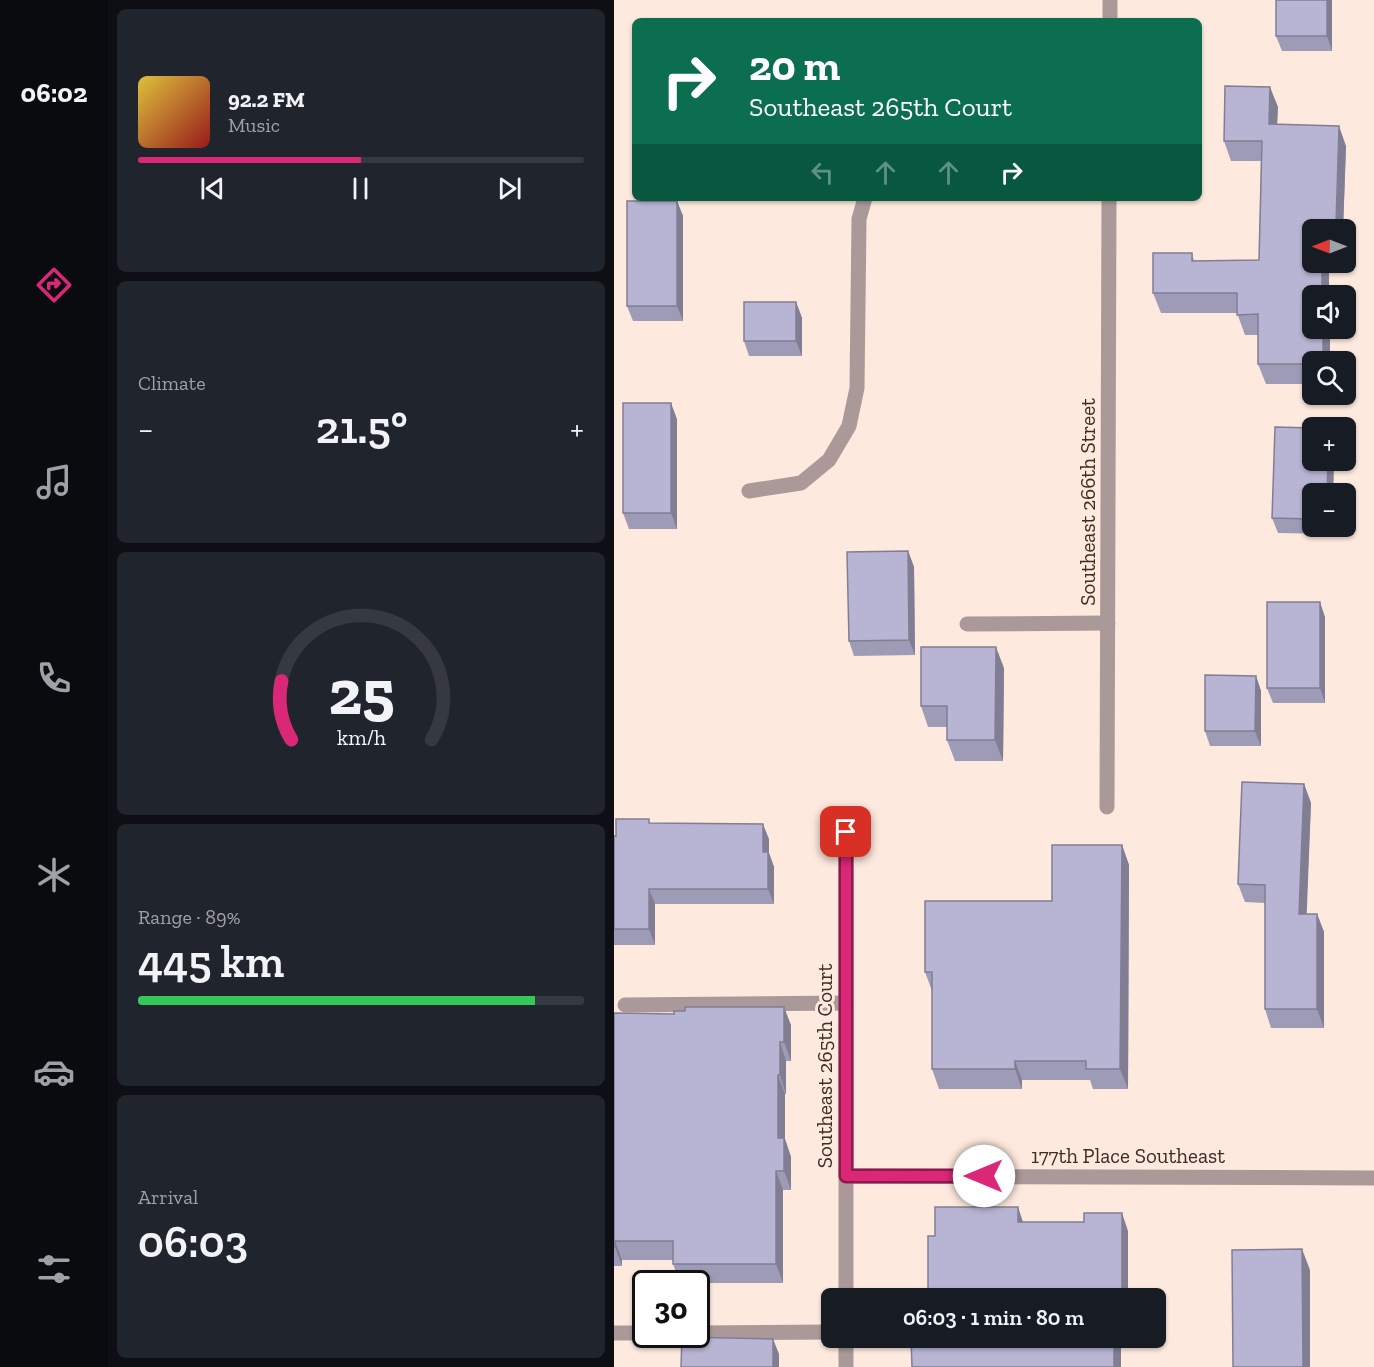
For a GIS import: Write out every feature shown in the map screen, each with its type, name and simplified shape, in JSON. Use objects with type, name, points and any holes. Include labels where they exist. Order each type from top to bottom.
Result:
[{"type":"street","points":[[1110,0],[1110,18]]},
{"type":"street","points":[[749,491],[801,483],[829,460],[849,426],[857,388],[859,219],[863,201]]},
{"type":"street","name":"Southeast 266th Street","points":[[1107,807],[1109,201]]},
{"type":"street","points":[[967,624],[1108,623]]},
{"type":"street","name":"Southeast 265th Court","points":[[846,832],[846,1288]]},
{"type":"street","points":[[625,1005],[846,1003]]},
{"type":"street","name":"177th Place Southeast","points":[[846,1176],[1374,1178]]},
{"type":"street","points":[[710,1333],[821,1332]]},
{"type":"street","points":[[614,1333],[632,1333]]},
{"type":"street","points":[[846,1348],[846,1367]]},
{"type":"building","points":[[1276,0],[1327,0],[1327,36],[1276,36]]},
{"type":"building","points":[[1225,86],[1270,87],[1269,124],[1339,126],[1336,219],[1302,219],[1302,273],[1322,273],[1322,285],[1302,285],[1302,339],[1323,339],[1323,351],[1302,351],[1302,364],[1258,364],[1258,314],[1237,315],[1237,293],[1153,293],[1153,253],[1192,253],[1192,261],[1259,260],[1262,141],[1224,141]]},
{"type":"building","points":[[627,201],[677,201],[677,306],[627,306]]},
{"type":"building","points":[[744,302],[796,302],[796,341],[744,341]]},
{"type":"building","points":[[623,403],[671,403],[671,513],[623,513]]},
{"type":"building","points":[[1275,427],[1302,428],[1302,471],[1328,471],[1327,483],[1302,483],[1302,519],[1272,518]]},
{"type":"building","points":[[908,551],[909,640],[849,641],[847,552]]},
{"type":"building","points":[[1267,602],[1320,602],[1320,688],[1267,688]]},
{"type":"building","points":[[921,647],[996,647],[995,740],[947,740],[947,706],[921,706]]},
{"type":"building","points":[[1205,675],[1256,676],[1255,731],[1205,731]]},
{"type":"building","points":[[1242,782],[1304,784],[1299,914],[1317,914],[1317,1009],[1265,1009],[1265,885],[1238,884]]},
{"type":"building","points":[[616,819],[649,819],[649,823],[763,824],[763,852],[768,852],[768,889],[649,889],[649,929],[614,929]]},
{"type":"building","points":[[1052,845],[1122,845],[1120,1069],[1086,1069],[1086,1061],[1015,1061],[1015,1069],[932,1069],[932,972],[925,972],[925,901],[1052,901]]},
{"type":"building","points":[[685,1007],[784,1007],[784,1042],[780,1042],[780,1075],[778,1075],[778,1138],[784,1138],[784,1171],[776,1171],[776,1264],[673,1264],[673,1241],[615,1241],[614,1247],[614,1013],[674,1014],[674,1011],[685,1011]]},
{"type":"building","points":[[935,1207],[1018,1207],[1018,1222],[1084,1222],[1084,1213],[1122,1213],[1122,1288],[928,1288],[928,1236],[935,1236]]},
{"type":"building","points":[[1302,1249],[1303,1367],[1233,1367],[1232,1250]]},
{"type":"building","points":[[710,1338],[773,1339],[773,1367],[681,1367],[682,1348],[710,1348]]},
{"type":"building","points":[[911,1348],[1114,1348],[1114,1367],[912,1367]]},
{"type":"route","points":[[846,832],[846,1176],[984,1176]]}]
